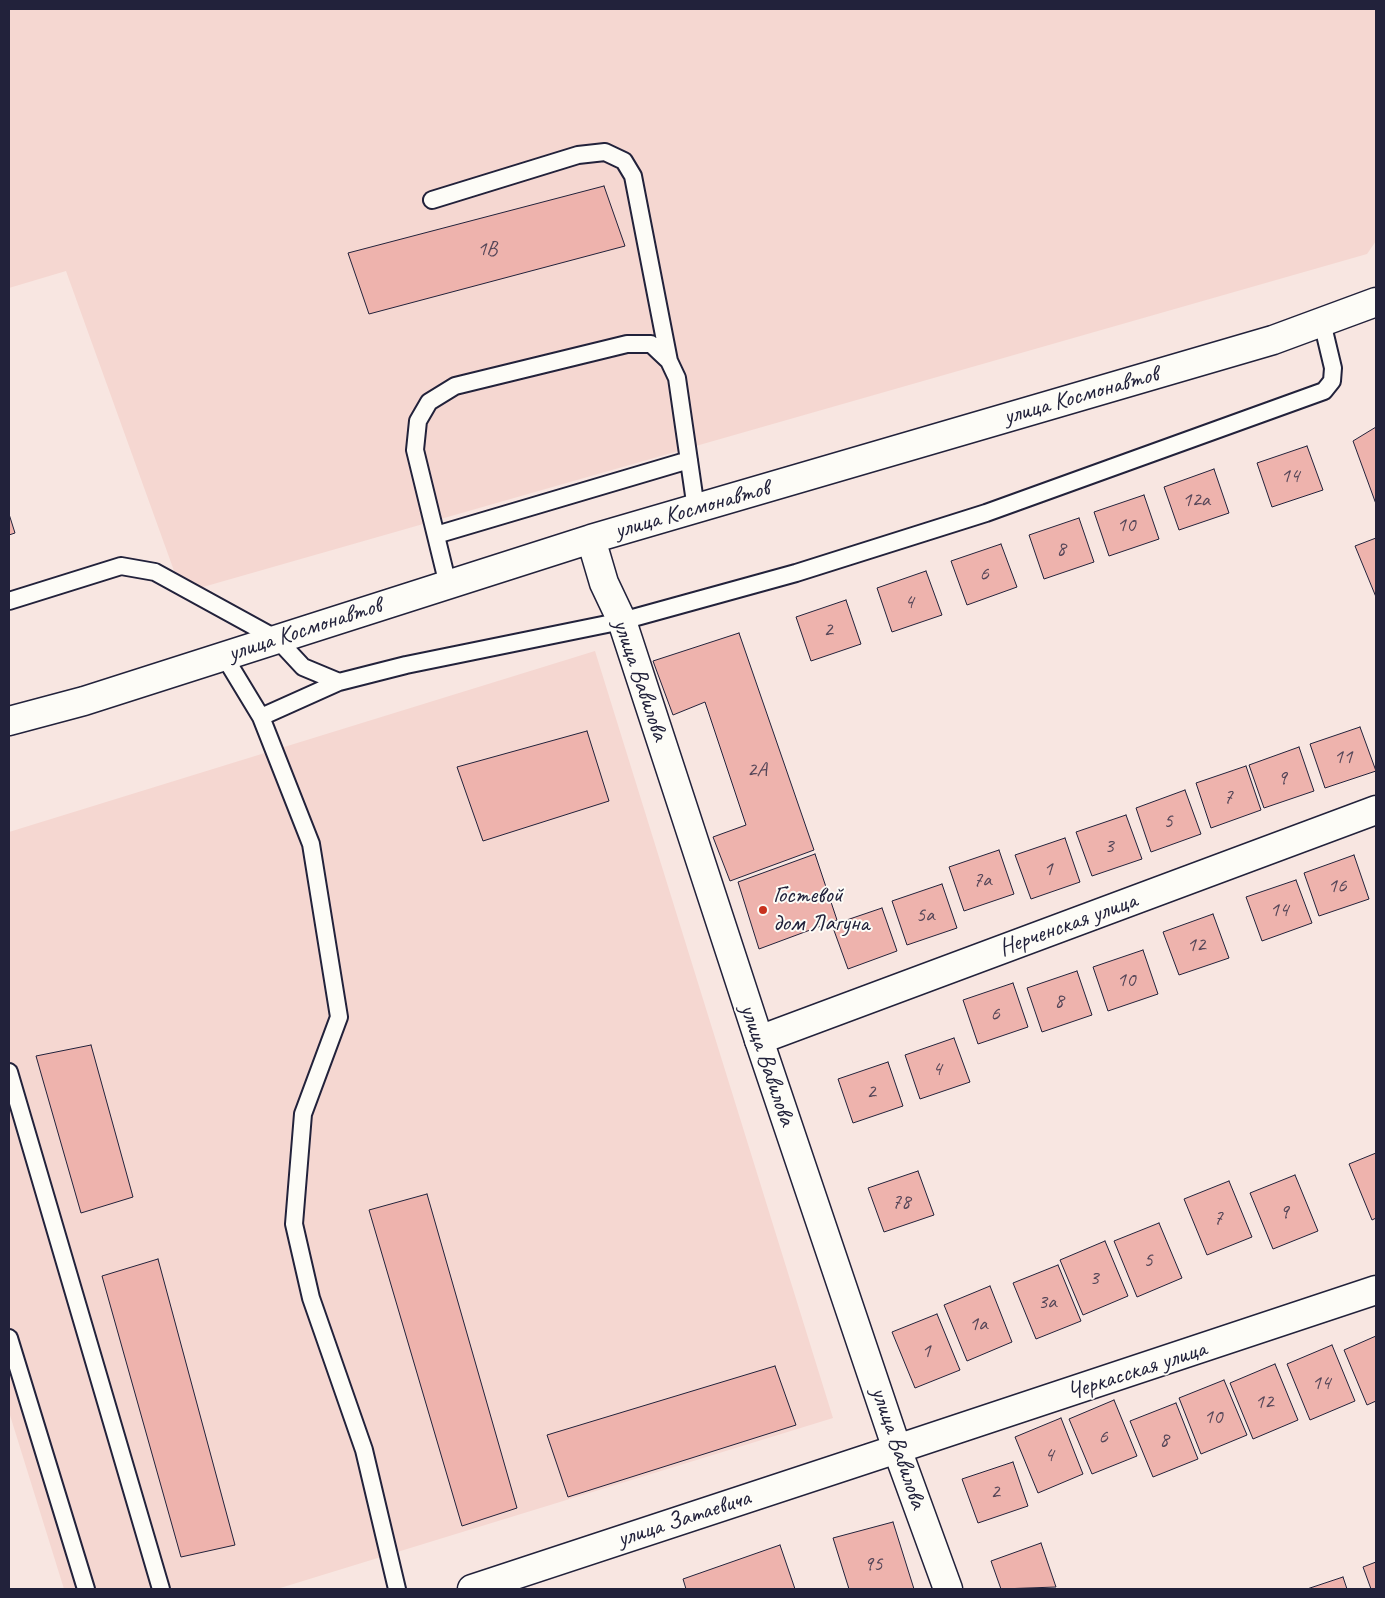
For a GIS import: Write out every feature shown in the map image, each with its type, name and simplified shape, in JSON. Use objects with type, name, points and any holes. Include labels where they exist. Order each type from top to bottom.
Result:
[{"type":"street","name":"улица Космонавтов","points":[[9,721],[84,701],[591,539],[1273,340],[1376,302]]},
{"type":"street","name":"улица Вавилова","points":[[591,539],[604,583],[622,621],[759,1040],[897,1449],[948,1589]]},
{"type":"street","name":"Нерченская улица","points":[[759,1040],[1376,810]]},
{"type":"street","name":"Черкасская улица","points":[[897,1449],[1350,1301],[1376,1290]]},
{"type":"street","name":"улица Затаевича","points":[[472,1589],[897,1449]]},
{"type":"lane","points":[[432,200],[578,155],[605,152],[624,160],[633,176],[669,361],[676,378],[696,508]]},
{"type":"lane","points":[[261,717],[338,682],[406,665],[622,621],[796,573],[977,516],[1324,391],[1332,381],[1333,368],[1322,322]]},
{"type":"lane","points":[[448,585],[415,450],[418,421],[429,402],[454,386],[627,344],[651,344],[669,361]]},
{"type":"lane","points":[[436,535],[689,460]]},
{"type":"lane","points":[[9,601],[121,566],[155,572],[277,639],[303,667],[338,682]]},
{"type":"lane","points":[[224,656],[261,717],[311,844],[339,1017],[303,1114],[294,1224],[310,1298],[364,1450],[397,1589]]},
{"type":"lane","points":[[9,1072],[160,1589]]},
{"type":"lane","points":[[9,1338],[86,1589]]},
{"type":"shaded area","points":[[9,9],[1376,9],[1376,241],[1367,254],[182,593],[66,271],[9,288]]},
{"type":"shaded area","points":[[595,651],[833,1418],[277,1589],[64,1589],[9,1412],[9,832]]},
{"type":"building","points":[[604,186],[625,246],[369,314],[348,253]]},
{"type":"building","points":[[1376,427],[1376,504],[1353,441]]},
{"type":"building","points":[[1307,446],[1323,490],[1272,507],[1257,463]]},
{"type":"building","points":[[1214,469],[1229,513],[1179,530],[1164,487]]},
{"type":"building","points":[[1144,495],[1159,539],[1109,556],[1094,512]]},
{"type":"building","points":[[9,514],[15,533],[9,535]]},
{"type":"building","points":[[1079,518],[1094,562],[1044,579],[1029,535]]},
{"type":"building","points":[[1376,538],[1376,597],[1355,546]]},
{"type":"building","points":[[1001,544],[1017,587],[967,605],[951,561]]},
{"type":"building","points":[[926,571],[942,615],[892,632],[877,588]]},
{"type":"building","points":[[846,600],[861,644],[811,661],[796,617]]},
{"type":"building","points":[[739,633],[814,850],[730,881],[713,837],[746,825],[705,702],[673,715],[653,661]]},
{"type":"building","points":[[1360,727],[1376,771],[1325,788],[1310,744]]},
{"type":"building","points":[[587,731],[609,801],[483,841],[457,767]]},
{"type":"building","points":[[1299,747],[1314,791],[1264,808],[1249,765]]},
{"type":"building","points":[[1246,766],[1261,810],[1211,828],[1196,783]]},
{"type":"building","points":[[1185,790],[1201,834],[1151,852],[1136,808]]},
{"type":"building","points":[[1126,815],[1142,859],[1092,876],[1076,832]]},
{"type":"building","points":[[1065,838],[1080,882],[1031,899],[1015,855]]},
{"type":"building","points":[[999,850],[1014,894],[964,911],[949,867]]},
{"type":"building","points":[[815,854],[837,920],[759,949],[738,882]]},
{"type":"building","points":[[1354,855],[1369,899],[1319,916],[1304,873]]},
{"type":"building","points":[[1296,880],[1312,923],[1262,941],[1246,897]]},
{"type":"building","points":[[942,884],[957,928],[907,945],[892,901]]},
{"type":"building","points":[[882,908],[897,951],[848,969],[832,925]]},
{"type":"building","points":[[1213,914],[1229,958],[1179,975],[1163,932]]},
{"type":"building","points":[[1143,950],[1158,994],[1108,1011],[1093,967]]},
{"type":"building","points":[[1077,971],[1092,1015],[1042,1032],[1027,988]]},
{"type":"building","points":[[1013,983],[1028,1027],[978,1044],[963,1000]]},
{"type":"building","points":[[954,1038],[970,1082],[920,1099],[905,1055]]},
{"type":"building","points":[[91,1045],[133,1197],[81,1213],[36,1056]]},
{"type":"building","points":[[888,1062],[903,1106],[853,1123],[838,1079]]},
{"type":"building","points":[[1376,1153],[1376,1218],[1372,1220],[1349,1164]]},
{"type":"building","points":[[918,1171],[934,1215],[884,1232],[868,1188]]},
{"type":"building","points":[[1295,1175],[1318,1231],[1273,1249],[1250,1193]]},
{"type":"building","points":[[1229,1181],[1252,1237],[1207,1255],[1184,1199]]},
{"type":"building","points":[[427,1194],[517,1508],[462,1526],[369,1210]]},
{"type":"building","points":[[1159,1223],[1182,1278],[1137,1297],[1114,1241]]},
{"type":"building","points":[[1105,1241],[1128,1296],[1083,1315],[1060,1260]]},
{"type":"building","points":[[158,1259],[235,1545],[181,1557],[102,1276]]},
{"type":"building","points":[[1058,1265],[1081,1321],[1036,1339],[1013,1283]]},
{"type":"building","points":[[990,1286],[1012,1342],[967,1361],[944,1305]]},
{"type":"building","points":[[937,1314],[960,1370],[915,1388],[892,1332]]},
{"type":"building","points":[[1376,1336],[1376,1401],[1367,1405],[1344,1350]]},
{"type":"building","points":[[1332,1345],[1355,1401],[1310,1420],[1287,1364]]},
{"type":"building","points":[[1275,1364],[1298,1420],[1253,1439],[1230,1383]]},
{"type":"building","points":[[775,1366],[796,1425],[568,1497],[547,1435]]},
{"type":"building","points":[[1224,1380],[1247,1435],[1201,1454],[1179,1398]]},
{"type":"building","points":[[1114,1400],[1137,1456],[1092,1474],[1069,1419]]},
{"type":"building","points":[[1176,1403],[1198,1459],[1153,1477],[1130,1421]]},
{"type":"building","points":[[1061,1418],[1083,1474],[1038,1493],[1015,1437]]},
{"type":"building","points":[[1013,1462],[1028,1506],[978,1523],[962,1479]]},
{"type":"building","points":[[893,1522],[914,1589],[849,1589],[833,1538]]},
{"type":"building","points":[[1041,1543],[1056,1587],[1001,1589],[991,1561]]},
{"type":"building","points":[[780,1545],[795,1589],[686,1589],[683,1579]]},
{"type":"building","points":[[1376,1562],[1376,1589],[1371,1589],[1363,1567]]},
{"type":"building","points":[[1343,1577],[1347,1589],[1307,1589]]},
{"type":"place","name":"Гостевой дом Лагуна","points":[[763,910]]}]
